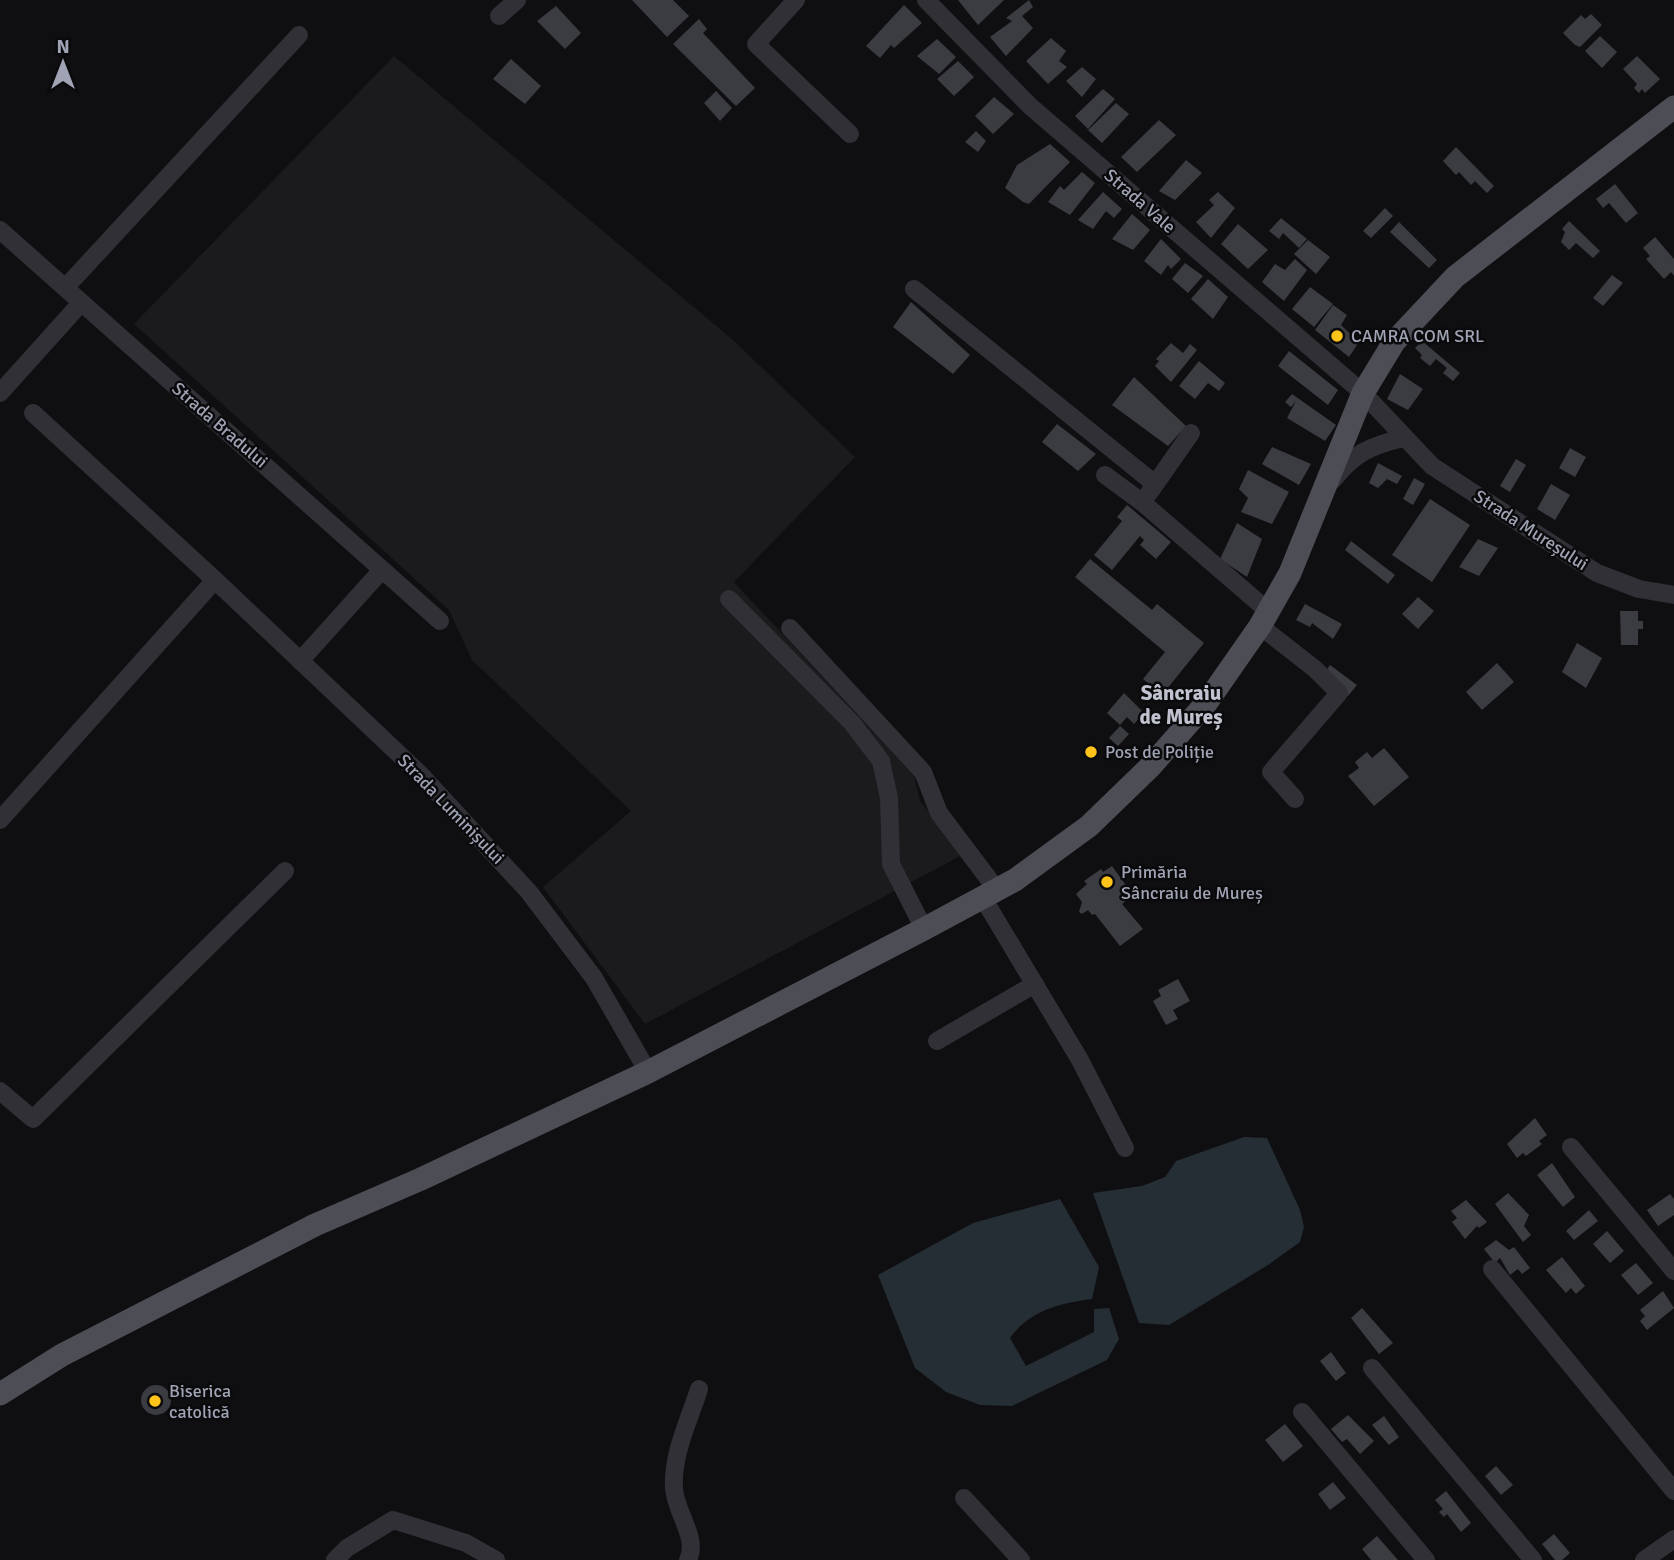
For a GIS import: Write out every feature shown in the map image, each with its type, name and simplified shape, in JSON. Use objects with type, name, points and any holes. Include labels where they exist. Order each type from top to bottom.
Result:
[{"type":"main road","points":[[0,1394],[62,1355],[315,1225],[421,1179],[648,1072],[924,929],[990,894],[1089,826],[1151,766],[1207,702],[1264,619],[1290,573],[1363,393],[1394,342],[1455,277],[1674,107]]},
{"type":"street","points":[[499,16],[517,0]]},
{"type":"street","points":[[796,0],[756,44],[850,134]]},
{"type":"street","name":"Strada Vale","points":[[926,0],[1030,106],[1363,393]]},
{"type":"street","points":[[65,288],[299,35]]},
{"type":"street","name":"Strada Bradului","points":[[0,230],[80,304],[225,428],[381,571],[440,621]]},
{"type":"street","points":[[914,289],[1154,484]]},
{"type":"street","points":[[0,393],[80,304]]},
{"type":"street","name":"Strada Mureșului","points":[[1363,393],[1432,466],[1597,573],[1639,589],[1674,595]]},
{"type":"street","name":"Strada Luminișului","points":[[33,414],[215,579],[421,775],[528,892],[594,978],[648,1072]]},
{"type":"street","points":[[1143,503],[1191,433]]},
{"type":"street","points":[[1324,491],[1345,464],[1369,446],[1403,438]]},
{"type":"street","points":[[1105,475],[1143,503],[1339,693],[1271,772],[1295,799]]},
{"type":"street","points":[[300,661],[381,571]]},
{"type":"street","points":[[0,820],[215,579]]},
{"type":"street","points":[[729,599],[852,723],[881,761],[889,798],[891,864],[924,929]]},
{"type":"street","points":[[790,628],[923,772],[939,813],[990,894],[1035,984],[1080,1060],[1125,1148]]},
{"type":"street","points":[[0,1091],[33,1118],[285,871]]},
{"type":"street","points":[[937,1041],[1035,984]]},
{"type":"street","points":[[1570,1147],[1674,1271]]},
{"type":"street","points":[[1492,1269],[1674,1491]]},
{"type":"street","points":[[1373,1368],[1533,1560]]},
{"type":"street","points":[[688,1560],[692,1545],[677,1508],[674,1488],[676,1457],[699,1389]]},
{"type":"street","points":[[1302,1412],[1426,1560]]},
{"type":"street","points":[[964,1498],[1021,1560]]},
{"type":"street","points":[[335,1560],[346,1548],[393,1520],[466,1543],[496,1560]]},
{"type":"street","points":[[1644,1560],[1674,1539]]},
{"type":"shaded area","points":[[394,56],[733,340],[855,457],[734,582],[914,775],[920,801],[964,854],[645,1024],[543,887],[631,811],[472,660],[449,610],[134,324]]},
{"type":"shaded area","points":[[1244,1137],[1267,1138],[1300,1210],[1304,1227],[1300,1242],[1268,1265],[1169,1325],[1139,1323],[1093,1193],[1142,1186],[1165,1177],[1176,1161]]},
{"type":"shaded area","points":[[1060,1199],[1099,1267],[1092,1299],[1046,1310],[1026,1321],[1010,1338],[1026,1366],[1094,1332],[1094,1309],[1109,1308],[1119,1339],[1107,1360],[1012,1406],[980,1405],[946,1392],[915,1368],[878,1275],[973,1223]]},
{"type":"building","points":[[632,0],[673,0],[689,16],[667,37]]},
{"type":"building","points":[[958,0],[1004,0],[978,25]]},
{"type":"building","points":[[1029,0],[1033,7],[1022,16],[1033,28],[1006,56],[990,37],[1012,21],[1006,18]]},
{"type":"building","points":[[904,5],[922,23],[894,48],[891,45],[880,58],[866,46]]},
{"type":"building","points":[[556,6],[581,33],[565,49],[537,21]]},
{"type":"building","points":[[1591,14],[1602,25],[1580,47],[1575,45],[1563,33],[1581,15],[1585,19]]},
{"type":"building","points":[[699,19],[707,29],[703,33],[755,88],[736,106],[673,44]]},
{"type":"building","points":[[1600,36],[1617,52],[1602,68],[1585,51]]},
{"type":"building","points":[[1051,38],[1066,51],[1059,61],[1067,67],[1048,84],[1026,61]]},
{"type":"building","points":[[937,39],[956,57],[939,74],[917,56]]},
{"type":"building","points":[[1637,56],[1660,79],[1645,93],[1642,89],[1639,93],[1634,88],[1637,84],[1623,69]]},
{"type":"building","points":[[511,59],[541,86],[525,104],[493,79]]},
{"type":"building","points":[[958,61],[974,77],[954,96],[937,79]]},
{"type":"building","points":[[1082,67],[1096,79],[1082,97],[1066,81]]},
{"type":"building","points":[[1103,89],[1115,99],[1088,129],[1075,116]]},
{"type":"building","points":[[716,91],[732,108],[720,121],[704,103]]},
{"type":"building","points":[[994,97],[1014,114],[993,134],[975,116]]},
{"type":"building","points":[[1116,103],[1129,114],[1102,143],[1088,130]]},
{"type":"building","points":[[1159,120],[1176,135],[1137,172],[1121,157]]},
{"type":"building","points":[[976,131],[986,141],[978,152],[965,142]]},
{"type":"building","points":[[1050,144],[1070,162],[1029,204],[1023,202],[1005,188],[1017,165]]},
{"type":"building","points":[[1456,147],[1494,186],[1487,193],[1475,181],[1471,185],[1459,172],[1456,175],[1443,161]]},
{"type":"building","points":[[1186,160],[1202,173],[1175,200],[1159,191]]},
{"type":"building","points":[[1082,172],[1095,183],[1070,215],[1048,202],[1060,186],[1064,190]]},
{"type":"building","points":[[1615,184],[1638,213],[1626,223],[1609,203],[1603,208],[1596,199]]},
{"type":"building","points":[[1103,192],[1122,209],[1114,218],[1106,211],[1093,229],[1078,220]]},
{"type":"building","points":[[1218,192],[1235,208],[1211,238],[1196,222],[1214,205],[1209,200]]},
{"type":"building","points":[[1385,208],[1393,216],[1371,238],[1363,231]]},
{"type":"building","points":[[1132,214],[1150,230],[1133,250],[1112,239]]},
{"type":"building","points":[[1281,218],[1307,239],[1299,248],[1283,233],[1279,239],[1269,231]]},
{"type":"building","points":[[1569,221],[1600,251],[1593,258],[1576,243],[1569,250],[1561,242],[1565,232],[1562,229]]},
{"type":"building","points":[[1399,222],[1437,260],[1429,268],[1390,232]]},
{"type":"building","points":[[1238,224],[1268,250],[1248,269],[1221,244]]},
{"type":"building","points":[[1655,237],[1674,259],[1674,276],[1671,272],[1664,279],[1646,259],[1650,256],[1643,248]]},
{"type":"building","points":[[1161,239],[1181,259],[1171,269],[1168,265],[1161,275],[1144,261]]},
{"type":"building","points":[[1308,240],[1330,257],[1316,274],[1294,254]]},
{"type":"building","points":[[1295,259],[1307,270],[1284,301],[1262,282],[1275,264],[1285,270]]},
{"type":"building","points":[[1185,263],[1203,276],[1188,293],[1172,279]]},
{"type":"building","points":[[1612,275],[1623,283],[1603,306],[1593,298]]},
{"type":"building","points":[[1208,279],[1228,297],[1213,319],[1191,299]]},
{"type":"building","points":[[1310,287],[1333,304],[1314,327],[1292,309]]},
{"type":"building","points":[[911,302],[970,355],[953,374],[893,327]]},
{"type":"building","name":"CAMRA COM SRL","points":[[1333,305],[1347,315],[1341,325],[1359,342],[1349,357],[1315,330]]},
{"type":"building","points":[[1422,341],[1460,373],[1453,381],[1443,373],[1447,368],[1436,359],[1430,366],[1420,358],[1422,355],[1415,348]]},
{"type":"building","points":[[1171,343],[1183,353],[1190,344],[1197,350],[1171,382],[1155,366],[1159,361],[1156,359]]},
{"type":"building","points":[[1289,351],[1338,390],[1328,405],[1278,366]]},
{"type":"building","points":[[1199,361],[1225,383],[1219,391],[1208,383],[1195,399],[1179,386]]},
{"type":"building","points":[[1400,374],[1423,389],[1408,410],[1387,399]]},
{"type":"building","points":[[1134,377],[1186,426],[1168,446],[1112,405]]},
{"type":"building","points":[[1292,394],[1336,425],[1325,441],[1287,418],[1296,401],[1291,407],[1285,402]]},
{"type":"building","points":[[1057,424],[1096,454],[1078,471],[1042,442]]},
{"type":"building","points":[[1272,447],[1311,464],[1299,485],[1262,464]]},
{"type":"building","points":[[1570,448],[1586,457],[1575,477],[1559,468]]},
{"type":"building","points":[[1516,459],[1526,465],[1510,492],[1500,486]]},
{"type":"building","points":[[1378,463],[1402,476],[1397,484],[1387,479],[1378,488],[1369,483]]},
{"type":"building","points":[[1248,470],[1289,492],[1272,524],[1241,512],[1248,498],[1239,489]]},
{"type":"building","points":[[1414,478],[1425,484],[1413,505],[1403,499]]},
{"type":"building","points":[[1551,484],[1570,495],[1555,520],[1537,509]]},
{"type":"building","points":[[1430,499],[1470,525],[1432,582],[1392,555]]},
{"type":"building","points":[[1127,505],[1171,542],[1156,559],[1140,545],[1144,540],[1140,536],[1112,570],[1094,555],[1122,521],[1117,517]]},
{"type":"building","points":[[1237,523],[1262,539],[1247,577],[1220,559]]},
{"type":"building","points":[[1478,539],[1498,548],[1479,576],[1459,567]]},
{"type":"building","points":[[1351,541],[1395,575],[1388,584],[1345,550]]},
{"type":"building","points":[[1090,559],[1152,610],[1157,604],[1204,643],[1162,695],[1143,679],[1165,652],[1075,577]]},
{"type":"building","points":[[1418,597],[1434,611],[1418,629],[1402,614]]},
{"type":"building","points":[[1305,604],[1342,624],[1333,639],[1312,623],[1310,627],[1296,620]]},
{"type":"building","points":[[1620,611],[1638,611],[1638,621],[1643,621],[1643,629],[1638,629],[1638,645],[1621,645]]},
{"type":"building","points":[[1577,643],[1602,658],[1586,688],[1562,672]]},
{"type":"building","points":[[1497,663],[1514,682],[1482,710],[1466,692]]},
{"type":"building","points":[[1330,665],[1357,685],[1348,696],[1325,672]]},
{"type":"building","points":[[1124,693],[1144,713],[1134,724],[1127,717],[1120,725],[1107,713]]},
{"type":"building","points":[[1120,726],[1129,734],[1118,746],[1109,738]]},
{"type":"building","points":[[1384,748],[1409,777],[1374,806],[1348,776],[1359,768],[1355,762],[1367,752],[1372,758]]},
{"type":"building","points":[[1112,866],[1133,895],[1122,904],[1143,929],[1120,946],[1095,914],[1092,915],[1088,910],[1082,914],[1079,912],[1082,902],[1076,894],[1087,884],[1084,881],[1101,869],[1103,872]]},
{"type":"building","points":[[1178,979],[1190,1001],[1173,1010],[1178,1019],[1166,1025],[1153,1001],[1161,996],[1158,990]]},
{"type":"building","points":[[1535,1118],[1547,1135],[1539,1141],[1542,1144],[1526,1156],[1523,1153],[1517,1158],[1507,1144]]},
{"type":"building","points":[[1552,1163],[1575,1197],[1563,1207],[1537,1175]]},
{"type":"building","points":[[1508,1193],[1529,1215],[1524,1226],[1531,1235],[1523,1242],[1495,1204]]},
{"type":"building","points":[[1670,1194],[1674,1199],[1674,1215],[1658,1226],[1647,1210]]},
{"type":"building","points":[[1466,1200],[1487,1222],[1479,1228],[1477,1226],[1465,1239],[1452,1222],[1457,1218],[1451,1211]]},
{"type":"building","points":[[1589,1210],[1598,1221],[1574,1240],[1566,1231]]},
{"type":"building","points":[[1607,1231],[1624,1251],[1610,1263],[1593,1244]]},
{"type":"building","points":[[1496,1240],[1509,1250],[1514,1247],[1530,1268],[1522,1274],[1518,1269],[1510,1275],[1500,1258],[1495,1263],[1484,1249]]},
{"type":"building","points":[[1562,1257],[1585,1286],[1576,1294],[1571,1288],[1566,1293],[1546,1270]]},
{"type":"building","points":[[1636,1263],[1653,1283],[1638,1295],[1621,1275]]},
{"type":"building","points":[[1663,1291],[1674,1308],[1647,1330],[1640,1321],[1645,1316],[1640,1310]]},
{"type":"building","points":[[1362,1308],[1393,1343],[1379,1354],[1351,1318]]},
{"type":"building","points":[[1331,1352],[1346,1373],[1336,1381],[1320,1361]]},
{"type":"building","name":"Biserica catolică","points":[[156,1385],[162,1386],[170,1394],[170,1406],[162,1414],[156,1415],[150,1414],[142,1406],[141,1400],[142,1394],[150,1386]]},
{"type":"building","points":[[1348,1415],[1374,1441],[1360,1454],[1347,1439],[1342,1442],[1331,1429]]},
{"type":"building","points":[[1384,1416],[1399,1437],[1389,1445],[1372,1425]]},
{"type":"building","points":[[1285,1424],[1303,1446],[1283,1462],[1265,1440]]},
{"type":"building","points":[[1496,1466],[1513,1485],[1501,1495],[1485,1476]]},
{"type":"building","points":[[1333,1482],[1346,1498],[1330,1510],[1318,1494]]},
{"type":"building","points":[[1446,1491],[1471,1523],[1461,1532],[1447,1514],[1444,1517],[1439,1512],[1443,1509],[1435,1500]]},
{"type":"building","points":[[1554,1534],[1570,1553],[1562,1560],[1555,1560],[1542,1544]]},
{"type":"building","points":[[1377,1536],[1398,1560],[1371,1560],[1362,1549]]},
{"type":"place","name":"CAMRA COM SRL","points":[[1337,336]]},
{"type":"place","name":"Post de Poliție","points":[[1091,752]]},
{"type":"place","name":"Primăria Sâncraiu de Mureș","points":[[1107,882]]},
{"type":"place","name":"Biserica catolică","points":[[155,1401]]},
{"type":"district","name":"Sâncraiu de Mureș","points":[[1181,705]]}]
